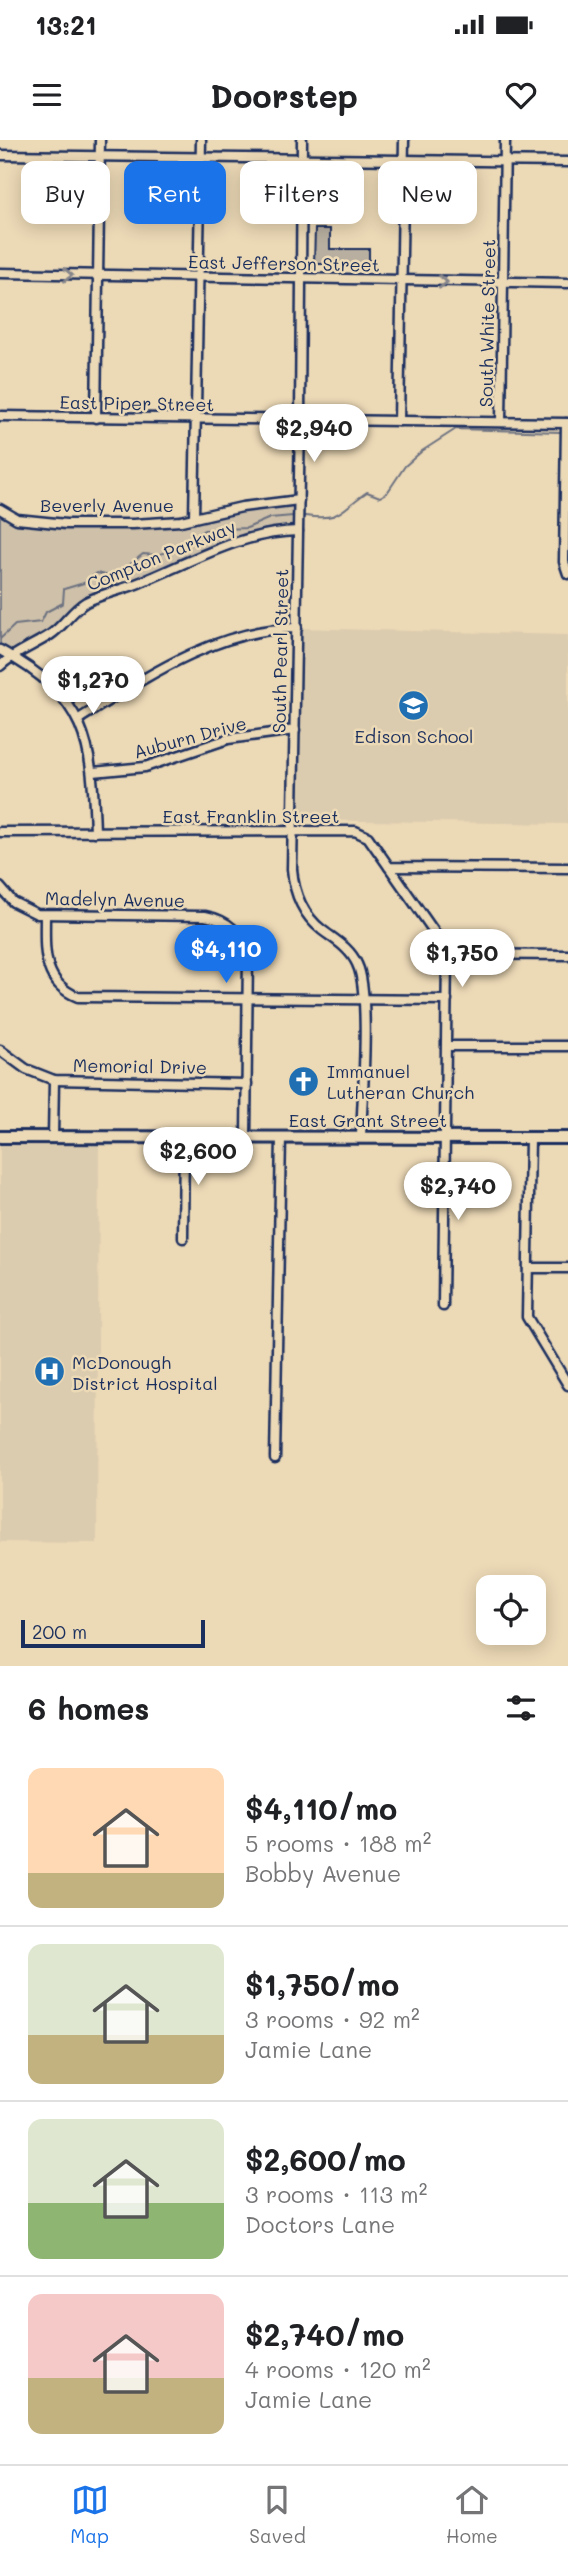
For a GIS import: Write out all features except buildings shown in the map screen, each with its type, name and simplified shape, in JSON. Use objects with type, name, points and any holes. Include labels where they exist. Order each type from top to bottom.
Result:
[{"type":"main road","name":"East Grant Street","points":[[0,1137],[568,1138]]},
{"type":"street","points":[[96,418],[100,140]]},
{"type":"street","points":[[194,518],[201,140]]},
{"type":"street","name":"South Pearl Street","points":[[302,140],[292,869],[300,902],[317,926],[354,957],[360,971],[364,999],[361,1137]]},
{"type":"street","points":[[399,421],[404,140]]},
{"type":"street","name":"South White Street","points":[[501,422],[505,140]]},
{"type":"street","points":[[0,155],[568,162]]},
{"type":"street","name":"East Jefferson Street","points":[[0,273],[568,283]]},
{"type":"street","name":"East Piper Street","points":[[0,416],[567,424]]},
{"type":"street","points":[[567,424],[564,562],[568,574]]},
{"type":"street","name":"Beverly Avenue","points":[[0,509],[18,519],[65,524],[143,524],[299,500]]},
{"type":"street","name":"Compton Parkway","points":[[10,656],[51,634],[77,608],[90,600],[139,583],[243,538],[298,531]]},
{"type":"street","points":[[79,719],[150,676],[214,643],[257,631],[297,628]]},
{"type":"street","points":[[0,650],[57,693],[79,719],[93,772],[95,832]]},
{"type":"street","points":[[0,666],[10,656]]},
{"type":"street","name":"Auburn Drive","points":[[93,772],[145,767],[228,739],[295,730]]},
{"type":"street","name":"East Franklin Street","points":[[0,832],[359,832],[370,840],[447,954]]},
{"type":"street","points":[[389,867],[568,868]]},
{"type":"street","name":"Madelyn Avenue","points":[[0,887],[20,907],[45,915],[205,916],[220,920],[238,934],[246,947],[246,1136]]},
{"type":"street","points":[[45,915],[46,963],[58,984],[71,994],[86,999],[447,1000]]},
{"type":"street","points":[[443,1306],[447,954],[568,955]]},
{"type":"street","points":[[447,1046],[568,1046]]},
{"type":"street","name":"Memorial Drive","points":[[1,1052],[26,1069],[54,1080],[247,1084]]},
{"type":"street","points":[[53,1137],[54,1080]]},
{"type":"street","points":[[183,1238],[184,1137]]},
{"type":"street","points":[[275,1458],[281,1137]]},
{"type":"street","points":[[530,1138],[527,1317],[568,1385]]},
{"type":"street","points":[[528,1268],[568,1268]]},
{"type":"shaded area","points":[[299,500],[298,531],[266,533],[97,597],[60,627],[11,656],[0,650],[0,509],[18,519],[133,524]]},
{"type":"shaded area","points":[[297,628],[568,635],[568,824],[293,820]]},
{"type":"shaded area","name":"McDonough District Hospital","points":[[0,1144],[99,1145],[97,1543],[0,1542]]},
{"type":"waterway","points":[[305,516],[333,516],[367,492],[380,497],[387,493],[405,466],[422,451],[456,429],[561,432]]},
{"type":"waterway","points":[[0,639],[15,625],[41,622],[46,612],[63,603],[64,589],[84,583],[97,573],[114,577],[143,554],[157,555],[179,548],[204,530],[247,528],[270,518],[293,516]]},
{"type":"place","name":"Edison School","points":[[414,706]]},
{"type":"place","name":"Immanuel Lutheran Church","points":[[304,1081]]},
{"type":"place","name":"McDonough District Hospital","points":[[49,1372]]}]
